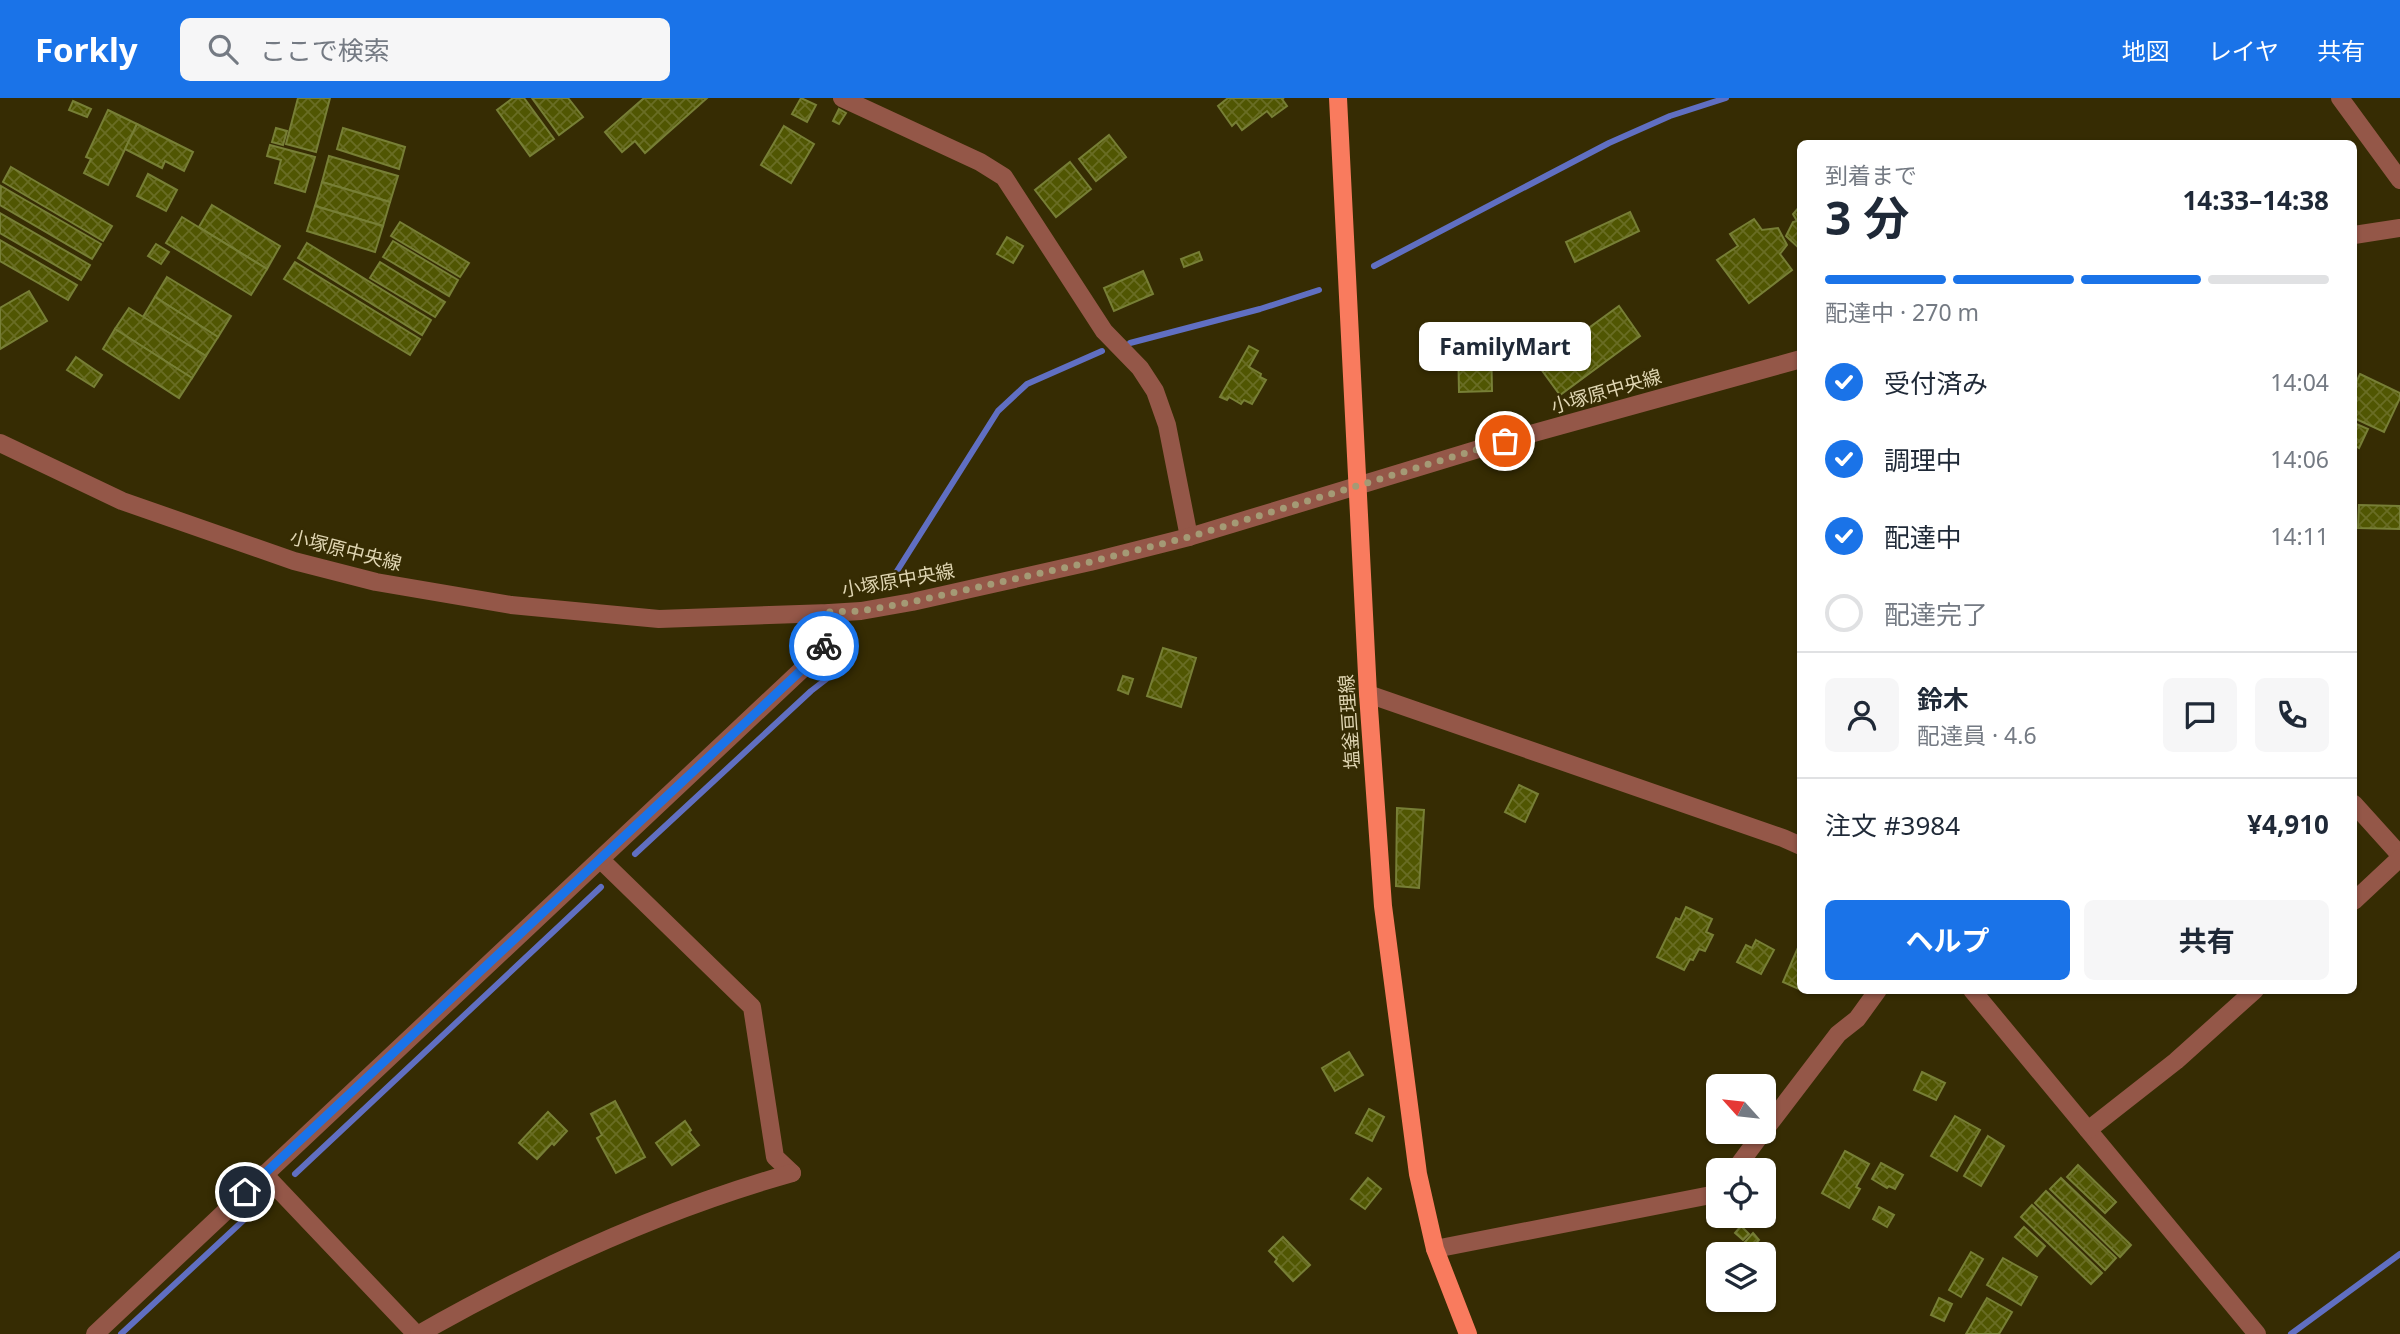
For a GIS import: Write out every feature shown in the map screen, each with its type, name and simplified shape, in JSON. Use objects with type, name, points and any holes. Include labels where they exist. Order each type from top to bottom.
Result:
[{"type":"main road","name":"塩釜亘理線","points":[[1338,98],[1368,694],[1383,906],[1418,1174],[1435,1249],[1468,1334]]},
{"type":"street","points":[[842,98],[870,103],[1004,177],[1104,331],[1140,368],[1155,391],[1167,425],[1189,537]]},
{"type":"street","points":[[2340,98],[2400,180]]},
{"type":"street","points":[[2357,235],[2400,228]]},
{"type":"street","name":"小塚原中央線","points":[[0,443],[122,501],[294,561],[376,582],[512,605],[659,619],[861,611],[1090,562],[1189,537],[1505,441],[1797,360]]},
{"type":"street","points":[[94,1334],[811,661],[832,636],[829,612]]},
{"type":"street","points":[[1368,694],[1797,844]]},
{"type":"street","points":[[2357,807],[2400,857],[2357,898]]},
{"type":"street","points":[[264,1174],[418,1334],[564,1257],[727,1191],[792,1173],[775,1157],[752,1007],[601,860]]},
{"type":"street","points":[[1776,1116],[1838,1034],[1857,1019],[1875,994]]},
{"type":"street","points":[[1975,994],[2257,1334]]},
{"type":"street","points":[[2088,1130],[2176,1061],[2251,994]]},
{"type":"street","points":[[1744,1158],[1755,1144]]},
{"type":"street","points":[[1435,1249],[1706,1196]]},
{"type":"building","points":[[298,98],[330,98],[316,152],[286,144]]},
{"type":"building","points":[[513,98],[524,98],[554,139],[530,156],[497,110]]},
{"type":"building","points":[[532,98],[568,98],[583,117],[559,135]]},
{"type":"building","points":[[644,98],[707,98],[645,153],[635,141],[622,152],[605,132]]},
{"type":"building","points":[[801,98],[816,105],[807,122],[792,114]]},
{"type":"building","points":[[1228,98],[1284,98],[1282,99],[1287,106],[1272,117],[1267,111],[1242,130],[1236,122],[1232,126],[1218,106]]},
{"type":"building","points":[[73,101],[91,109],[87,117],[69,110]]},
{"type":"building","points":[[839,109],[846,113],[839,124],[833,121]]},
{"type":"building","points":[[108,110],[137,124],[108,185],[84,173],[91,159],[86,157]]},
{"type":"building","points":[[137,124],[193,152],[184,171],[165,161],[162,168],[125,149]]},
{"type":"building","points":[[784,126],[814,144],[791,183],[761,165]]},
{"type":"building","points":[[276,128],[287,131],[283,145],[272,142]]},
{"type":"building","points":[[343,128],[405,147],[399,169],[337,149]]},
{"type":"building","points":[[1109,135],[1126,157],[1096,181],[1079,159]]},
{"type":"building","points":[[270,145],[315,157],[305,192],[275,183],[281,160],[267,156]]},
{"type":"building","points":[[329,156],[398,176],[390,202],[322,182]]},
{"type":"building","points":[[1070,162],[1091,189],[1056,217],[1035,190]]},
{"type":"building","points":[[11,167],[112,226],[103,241],[3,182]]},
{"type":"building","points":[[148,174],[177,190],[166,211],[137,196]]},
{"type":"building","points":[[322,182],[390,202],[383,226],[315,206]]},
{"type":"building","points":[[1,186],[101,244],[92,259],[0,205]]},
{"type":"building","points":[[212,205],[280,246],[267,269],[199,227]]},
{"type":"building","points":[[315,206],[383,226],[375,252],[307,231]]},
{"type":"building","points":[[1630,212],[1639,231],[1575,262],[1566,242]]},
{"type":"building","points":[[0,213],[90,265],[81,280],[0,233]]},
{"type":"building","points":[[182,217],[267,269],[251,295],[166,243]]},
{"type":"building","points":[[1754,219],[1762,230],[1778,228],[1787,245],[1780,254],[1792,270],[1749,303],[1717,260],[1738,246],[1730,234]]},
{"type":"building","points":[[1797,221],[1797,246],[1786,236],[1793,222]]},
{"type":"building","points":[[400,222],[469,263],[460,277],[391,236]]},
{"type":"building","points":[[1007,237],[1023,246],[1013,263],[997,254]]},
{"type":"building","points":[[0,240],[77,285],[68,300],[0,261]]},
{"type":"building","points":[[393,241],[458,280],[449,296],[383,257]]},
{"type":"building","points":[[307,243],[431,320],[422,335],[298,258]]},
{"type":"building","points":[[156,244],[169,252],[161,264],[148,256]]},
{"type":"building","points":[[1199,252],[1202,260],[1184,267],[1181,259]]},
{"type":"building","points":[[295,262],[420,339],[410,355],[284,279]]},
{"type":"building","points":[[380,262],[445,302],[435,317],[370,278]]},
{"type":"building","points":[[1143,271],[1153,294],[1114,311],[1104,288]]},
{"type":"building","points":[[167,277],[231,316],[218,337],[155,297]]},
{"type":"building","points":[[29,291],[47,321],[0,349],[0,308]]},
{"type":"building","points":[[155,297],[218,337],[206,356],[143,317]]},
{"type":"building","points":[[1619,306],[1640,336],[1560,395],[1538,365]]},
{"type":"building","points":[[129,308],[206,356],[192,378],[115,329]]},
{"type":"building","points":[[115,329],[192,378],[179,398],[103,349]]},
{"type":"building","points":[[1491,340],[1492,391],[1459,392],[1458,341]]},
{"type":"building","points":[[1249,346],[1258,351],[1249,367],[1266,380],[1252,404],[1244,400],[1241,404],[1229,397],[1227,400],[1220,397]]},
{"type":"building","points":[[76,357],[102,375],[94,387],[67,370]]},
{"type":"building","points":[[2360,374],[2400,393],[2384,432],[2357,419],[2357,380]]},
{"type":"building","points":[[2357,424],[2368,429],[2359,448],[2357,447]]},
{"type":"building","points":[[2359,505],[2400,506],[2400,529],[2358,528]]},
{"type":"building","points":[[1163,648],[1196,658],[1181,707],[1147,696]]},
{"type":"building","points":[[1123,676],[1133,679],[1128,694],[1118,690]]},
{"type":"building","points":[[1519,785],[1538,794],[1525,822],[1505,812]]},
{"type":"building","points":[[1397,808],[1424,810],[1419,888],[1396,886]]},
{"type":"building","points":[[1686,907],[1712,919],[1706,932],[1713,935],[1705,951],[1699,949],[1684,970],[1657,957],[1676,918],[1680,920]]},
{"type":"building","points":[[1756,940],[1774,950],[1761,974],[1737,962],[1746,945],[1752,948]]},
{"type":"building","points":[[1797,950],[1797,988],[1783,982]]},
{"type":"building","points":[[1349,1052],[1363,1075],[1335,1091],[1322,1068]]},
{"type":"building","points":[[1922,1072],[1945,1083],[1936,1100],[1914,1090]]},
{"type":"building","points":[[615,1101],[645,1157],[616,1173],[597,1138],[602,1135],[591,1114]]},
{"type":"building","points":[[1369,1109],[1384,1117],[1372,1141],[1356,1133]]},
{"type":"building","points":[[548,1112],[567,1131],[537,1159],[519,1143]]},
{"type":"building","points":[[1955,1116],[1980,1130],[1957,1171],[1931,1156]]},
{"type":"building","points":[[685,1121],[699,1145],[672,1165],[656,1143]]},
{"type":"building","points":[[1988,1136],[2004,1146],[1981,1186],[1964,1176]]},
{"type":"building","points":[[1845,1151],[1869,1164],[1856,1187],[1860,1189],[1849,1208],[1822,1193]]},
{"type":"building","points":[[1881,1163],[1903,1175],[1895,1189],[1889,1186],[1887,1188],[1872,1179]]},
{"type":"building","points":[[2078,1165],[2116,1202],[2105,1213],[2067,1177]]},
{"type":"building","points":[[1368,1178],[1381,1189],[1365,1209],[1351,1199]]},
{"type":"building","points":[[2061,1178],[2131,1245],[2120,1257],[2050,1189]]},
{"type":"building","points":[[2046,1191],[2116,1258],[2105,1270],[2035,1203]]},
{"type":"building","points":[[2032,1205],[2102,1273],[2091,1284],[2021,1217]]},
{"type":"building","points":[[1879,1207],[1894,1215],[1887,1227],[1873,1219]]},
{"type":"building","points":[[2024,1227],[2045,1246],[2037,1256],[2015,1237]]},
{"type":"building","points":[[1743,1228],[1749,1234],[1743,1240],[1735,1233]]},
{"type":"building","points":[[1753,1233],[1759,1240],[1757,1242],[1745,1242]]},
{"type":"building","points":[[1283,1237],[1310,1265],[1293,1281],[1275,1262],[1277,1259],[1269,1251]]},
{"type":"building","points":[[1971,1252],[1983,1259],[1961,1297],[1949,1290]]},
{"type":"building","points":[[2003,1258],[2037,1277],[2021,1305],[1987,1285]]},
{"type":"building","points":[[1939,1298],[1952,1304],[1944,1321],[1931,1315]]},
{"type":"building","points":[[1987,1298],[2012,1312],[1999,1334],[1966,1334]]},
{"type":"waterway","points":[[1374,266],[1609,143],[1670,116],[1726,98]]},
{"type":"waterway","points":[[1130,343],[1260,309],[1319,290]]},
{"type":"waterway","points":[[897,571],[998,411],[1027,384],[1102,351]]},
{"type":"waterway","points":[[635,854],[811,691],[833,674],[853,641]]},
{"type":"waterway","points":[[295,1174],[601,887]]},
{"type":"waterway","points":[[121,1334],[260,1205]]},
{"type":"waterway","points":[[2291,1334],[2400,1254]]},
{"type":"way so far","points":[[824,646],[832,636],[829,612],[861,611],[912,602],[1189,537],[1505,441]]},
{"type":"place","name":"FamilyMart","points":[[1505,441]]},
{"type":"route","points":[[245,1192],[601,860],[824,646]]}]
